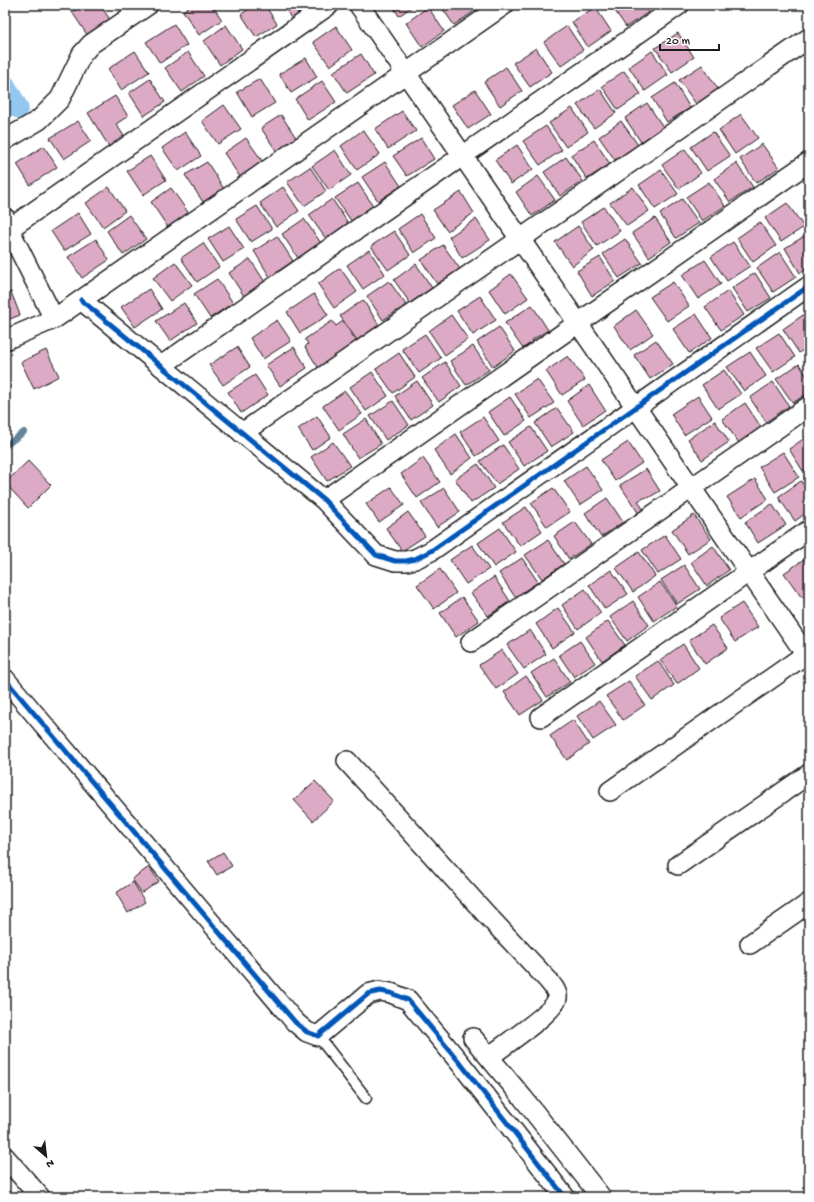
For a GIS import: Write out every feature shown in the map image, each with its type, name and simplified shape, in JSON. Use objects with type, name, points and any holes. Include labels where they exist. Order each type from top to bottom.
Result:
[{"type":"street","points":[[5,140],[39,120],[60,99],[82,54],[91,44],[148,5]]},
{"type":"street","points":[[54,319],[6,226],[329,5]]},
{"type":"street","points":[[359,5],[749,572],[808,655],[610,791]]},
{"type":"street","points":[[5,340],[54,319],[504,5]]},
{"type":"street","points":[[161,366],[679,5]]},
{"type":"street","points":[[242,433],[809,38]]},
{"type":"street","points":[[324,500],[809,162]]},
{"type":"street","points":[[81,300],[324,500],[376,555],[395,561],[406,561],[431,551],[809,286]]},
{"type":"street","points":[[471,642],[809,406]]},
{"type":"street","points":[[541,717],[809,530]]},
{"type":"street","points":[[5,679],[295,1022],[307,1032],[318,1036],[368,994],[380,991],[391,993],[408,1000],[461,1064],[565,1197]]},
{"type":"street","points":[[347,761],[547,979],[558,996],[556,1002],[548,1012],[489,1057]]},
{"type":"street","points":[[678,865],[809,774]]},
{"type":"street","points":[[750,944],[809,903]]},
{"type":"street","points":[[473,1038],[523,1098],[601,1197]]},
{"type":"street","points":[[5,1157],[40,1197]]},
{"type":"lane","points":[[318,1036],[366,1098]]},
{"type":"building","points":[[83,5],[100,5],[111,21],[88,36],[72,12]]},
{"type":"building","points":[[121,5],[135,5],[125,11]]},
{"type":"building","points":[[191,5],[212,5],[222,20],[199,35],[183,11]]},
{"type":"building","points":[[256,5],[265,5],[277,24],[256,37],[241,14]]},
{"type":"building","points":[[283,5],[298,5],[294,7],[298,14],[310,7],[294,23]]},
{"type":"building","points":[[392,5],[414,5],[399,16]]},
{"type":"building","points":[[440,5],[473,5],[476,10],[454,25]]},
{"type":"building","points":[[611,5],[644,5],[649,12],[626,27]]},
{"type":"building","points":[[428,7],[444,31],[422,47],[406,23]]},
{"type":"building","points":[[595,7],[611,31],[588,47],[572,22]]},
{"type":"building","points":[[174,24],[187,45],[160,63],[146,42]]},
{"type":"building","points":[[226,25],[242,49],[220,65],[204,41]]},
{"type":"building","points":[[336,26],[352,50],[330,66],[313,42]]},
{"type":"building","points":[[567,26],[583,50],[561,66],[544,42]]},
{"type":"building","points":[[678,33],[694,57],[672,72],[655,48]]},
{"type":"building","points":[[536,48],[552,72],[530,87],[513,63]]},
{"type":"building","points":[[135,51],[149,72],[121,90],[108,69]]},
{"type":"building","points":[[652,51],[668,75],[645,91],[629,67]]},
{"type":"building","points":[[188,52],[204,76],[182,92],[165,68]]},
{"type":"building","points":[[361,54],[374,75],[347,93],[333,72]]},
{"type":"building","points":[[306,58],[317,77],[291,93],[279,74]]},
{"type":"building","points":[[702,65],[718,89],[696,104],[679,80]]},
{"type":"building","points":[[506,67],[522,91],[500,106],[484,82]]},
{"type":"building","points":[[624,71],[641,94],[618,110],[602,86]]},
{"type":"building","points":[[150,79],[165,102],[144,116],[129,93]]},
{"type":"building","points":[[260,79],[275,103],[252,117],[237,92]]},
{"type":"building","points":[[322,81],[336,102],[308,120],[295,99]]},
{"type":"building","points":[[675,83],[690,108],[667,122],[652,98]]},
{"type":"building","points":[[600,89],[616,113],[594,128],[577,105]]},
{"type":"building","points":[[475,90],[491,114],[468,129],[452,105]]},
{"type":"building","points":[[115,96],[128,116],[116,124],[126,139],[110,148],[88,113]]},
{"type":"building","points":[[647,103],[663,127],[641,142],[625,118]]},
{"type":"building","points":[[224,105],[241,129],[218,144],[202,121]]},
{"type":"building","points":[[572,108],[588,132],[566,147],[549,123]]},
{"type":"building","points":[[402,111],[416,131],[388,149],[375,129]]},
{"type":"building","points":[[741,114],[758,138],[735,154],[719,130]]},
{"type":"building","points":[[281,115],[297,139],[277,152],[261,128]]},
{"type":"building","points":[[78,121],[91,141],[64,159],[50,138]]},
{"type":"building","points":[[621,121],[638,145],[615,160],[599,137]]},
{"type":"building","points":[[546,126],[562,150],[540,165],[523,141]]},
{"type":"building","points":[[363,130],[380,154],[357,170],[341,146]]},
{"type":"building","points":[[185,132],[201,156],[178,171],[162,148]]},
{"type":"building","points":[[713,132],[730,156],[707,171],[691,147]]},
{"type":"building","points":[[246,138],[263,162],[240,177],[224,153]]},
{"type":"building","points":[[421,138],[434,159],[407,176],[393,156]]},
{"type":"building","points":[[594,140],[610,164],[587,179],[571,155]]},
{"type":"building","points":[[762,144],[779,168],[756,183],[740,159]]},
{"type":"building","points":[[517,145],[533,169],[511,184],[495,160]]},
{"type":"building","points":[[44,146],[57,167],[30,185],[17,164]]},
{"type":"building","points":[[685,149],[701,173],[679,189],[662,165]]},
{"type":"building","points":[[335,150],[351,175],[329,190],[312,166]]},
{"type":"building","points":[[150,156],[166,180],[143,195],[127,171]]},
{"type":"building","points":[[566,157],[583,181],[560,196],[544,172]]},
{"type":"building","points":[[207,162],[224,189],[203,202],[185,175]]},
{"type":"building","points":[[385,162],[401,186],[378,201],[362,177]]},
{"type":"building","points":[[736,163],[753,187],[730,202],[714,179]]},
{"type":"building","points":[[310,167],[326,191],[304,206],[287,182]]},
{"type":"building","points":[[661,170],[678,194],[655,209],[639,185]]},
{"type":"building","points":[[538,176],[555,200],[532,216],[516,192]]},
{"type":"building","points":[[709,182],[725,206],[702,221],[686,197]]},
{"type":"building","points":[[358,183],[374,207],[352,222],[335,198]]},
{"type":"building","points":[[109,187],[125,211],[103,227],[86,203]]},
{"type":"building","points":[[283,187],[299,211],[276,227],[260,203]]},
{"type":"building","points":[[633,187],[649,211],[627,226],[610,203]]},
{"type":"building","points":[[171,188],[190,215],[169,229],[151,202]]},
{"type":"building","points":[[461,192],[474,213],[447,231],[433,210]]},
{"type":"building","points":[[332,199],[348,223],[326,239],[309,215]]},
{"type":"building","points":[[682,199],[699,223],[676,238],[660,214]]},
{"type":"building","points":[[787,203],[804,227],[781,242],[765,218]]},
{"type":"building","points":[[257,206],[272,229],[251,242],[236,219]]},
{"type":"building","points":[[604,207],[620,231],[597,246],[581,222]]},
{"type":"building","points":[[78,213],[91,234],[64,251],[51,231]]},
{"type":"building","points":[[420,214],[436,238],[414,253],[398,229]]},
{"type":"building","points":[[129,215],[146,239],[123,255],[107,231]]},
{"type":"building","points":[[655,218],[671,242],[649,257],[632,233]]},
{"type":"building","points":[[304,219],[321,243],[298,258],[282,234]]},
{"type":"building","points":[[476,219],[490,240],[462,258],[449,237]]},
{"type":"building","points":[[760,222],[776,246],[753,262],[737,238]]},
{"type":"building","points":[[229,226],[244,249],[223,262],[208,239]]},
{"type":"building","points":[[578,226],[594,250],[572,266],[555,242]]},
{"type":"building","points":[[394,231],[410,255],[388,270],[371,246]]},
{"type":"building","points":[[808,234],[809,268],[800,273],[785,248]]},
{"type":"building","points":[[277,236],[293,261],[270,277],[254,251]]},
{"type":"building","points":[[96,239],[109,260],[82,278],[68,257]]},
{"type":"building","points":[[625,239],[642,263],[619,278],[603,254]]},
{"type":"building","points":[[733,242],[750,266],[727,281],[711,257]]},
{"type":"building","points":[[203,243],[219,267],[197,282],[181,258]]},
{"type":"building","points":[[443,245],[460,269],[437,284],[421,260]]},
{"type":"building","points":[[369,250],[385,274],[363,289],[347,265]]},
{"type":"building","points":[[780,252],[796,277],[773,292],[757,268]]},
{"type":"building","points":[[600,257],[615,281],[592,296],[577,271]]},
{"type":"building","points":[[250,259],[265,282],[244,296],[229,273]]},
{"type":"building","points":[[705,260],[721,284],[698,299],[682,275]]},
{"type":"building","points":[[175,262],[192,285],[170,301],[153,278]]},
{"type":"building","points":[[416,264],[432,288],[410,303],[394,280]]},
{"type":"building","points":[[340,268],[357,292],[334,308],[318,284]]},
{"type":"building","points":[[755,273],[771,298],[748,312],[732,288]]},
{"type":"building","points":[[511,274],[528,298],[505,314],[489,290]]},
{"type":"building","points":[[217,279],[233,303],[210,318],[194,294]]},
{"type":"building","points":[[389,281],[406,305],[383,320],[367,296]]},
{"type":"building","points":[[673,282],[689,306],[667,321],[650,297]]},
{"type":"building","points":[[149,289],[162,309],[135,327],[121,307]]},
{"type":"building","points":[[728,291],[744,315],[721,330],[705,307]]},
{"type":"building","points":[[11,292],[20,315],[5,321],[5,294]]},
{"type":"building","points":[[314,294],[328,315],[300,333],[287,312]]},
{"type":"building","points":[[480,296],[496,320],[473,335],[457,311]]},
{"type":"building","points":[[363,300],[379,325],[357,340],[340,316]]},
{"type":"building","points":[[184,303],[197,323],[170,341],[156,321]]},
{"type":"building","points":[[532,305],[548,330],[532,340],[536,346],[526,353],[505,323]]},
{"type":"building","points":[[636,310],[653,334],[630,350],[614,326]]},
{"type":"building","points":[[806,313],[809,318],[809,346],[799,353],[783,329]]},
{"type":"building","points":[[696,314],[712,338],[689,353],[673,329]]},
{"type":"building","points":[[451,315],[468,339],[445,355],[429,331]]},
{"type":"building","points":[[277,320],[291,341],[263,359],[250,338]]},
{"type":"building","points":[[332,321],[336,326],[343,321],[360,347],[321,372],[305,347],[308,344],[305,339]]},
{"type":"building","points":[[499,327],[515,351],[493,367],[477,342]]},
{"type":"building","points":[[779,333],[795,357],[773,372],[756,348]]},
{"type":"building","points":[[425,334],[441,358],[419,373],[402,349]]},
{"type":"building","points":[[656,340],[673,364],[650,379],[634,355]]},
{"type":"building","points":[[473,346],[489,370],[466,385],[450,361]]},
{"type":"building","points":[[237,347],[250,367],[223,385],[209,365]]},
{"type":"building","points":[[294,347],[307,368],[280,386],[266,365]]},
{"type":"building","points":[[46,350],[59,376],[34,389],[21,362]]},
{"type":"building","points":[[750,352],[766,376],[744,391],[727,367]]},
{"type":"building","points":[[399,353],[415,377],[393,393],[376,369]]},
{"type":"building","points":[[568,356],[585,380],[562,395],[546,371]]},
{"type":"building","points":[[809,357],[809,365],[805,359]]},
{"type":"building","points":[[445,362],[461,386],[439,402],[422,378]]},
{"type":"building","points":[[799,364],[809,379],[809,392],[793,403],[776,379]]},
{"type":"building","points":[[724,370],[741,394],[718,409],[702,385]]},
{"type":"building","points":[[372,372],[388,396],[366,411],[350,387]]},
{"type":"building","points":[[255,375],[268,395],[241,413],[228,392]]},
{"type":"building","points":[[537,379],[554,403],[531,418],[515,394]]},
{"type":"building","points":[[417,381],[433,405],[411,420],[395,396]]},
{"type":"building","points":[[773,382],[789,406],[766,422],[750,398]]},
{"type":"building","points":[[589,385],[605,410],[583,425],[567,401]]},
{"type":"building","points":[[345,391],[362,414],[339,430],[323,406]]},
{"type":"building","points":[[698,396],[712,417],[684,435],[671,414]]},
{"type":"building","points":[[510,397],[526,421],[504,436],[488,412]]},
{"type":"building","points":[[393,401],[409,425],[386,440],[370,416]]},
{"type":"building","points":[[745,403],[761,427],[739,443],[722,419]]},
{"type":"building","points":[[557,408],[574,432],[551,447],[535,423]]},
{"type":"building","points":[[317,416],[331,437],[312,450],[298,429]]},
{"type":"building","points":[[483,417],[499,441],[476,456],[460,432]]},
{"type":"building","points":[[366,419],[381,444],[358,458],[343,434]]},
{"type":"building","points":[[715,421],[729,442],[702,460],[688,439]]},
{"type":"building","points":[[531,427],[547,451],[524,466],[508,442]]},
{"type":"building","points":[[456,434],[472,458],[450,474],[434,450]]},
{"type":"building","points":[[809,435],[809,467],[803,471],[789,449]]},
{"type":"building","points":[[333,442],[350,466],[327,481],[311,457]]},
{"type":"building","points":[[628,442],[642,463],[615,481],[601,460]]},
{"type":"building","points":[[503,445],[519,469],[497,484],[480,461]]},
{"type":"building","points":[[783,452],[799,477],[775,492],[759,467]]},
{"type":"building","points":[[423,458],[440,482],[417,498],[401,474]]},
{"type":"building","points":[[28,461],[51,485],[28,508],[5,483]]},
{"type":"building","points":[[478,464],[494,488],[471,503],[455,479]]},
{"type":"building","points":[[586,466],[603,490],[580,505],[564,481]]},
{"type":"building","points":[[646,469],[660,491],[648,498],[646,497],[638,501],[643,509],[653,503],[656,507],[641,517],[620,485]]},
{"type":"building","points":[[755,479],[768,499],[741,517],[727,497]]},
{"type":"building","points":[[801,481],[809,493],[809,511],[795,521],[778,497]]},
{"type":"building","points":[[391,487],[404,505],[379,522],[366,504]]},
{"type":"building","points":[[444,488],[460,512],[437,527],[421,503]]},
{"type":"building","points":[[553,488],[570,512],[547,527],[531,503]]},
{"type":"building","points":[[607,498],[623,522],[601,537],[585,513]]},
{"type":"building","points":[[772,504],[786,525],[758,543],[745,522]]},
{"type":"building","points":[[526,507],[542,531],[520,546],[503,522]]},
{"type":"building","points":[[408,512],[425,536],[402,551],[386,528]]},
{"type":"building","points":[[694,515],[711,539],[688,554],[672,530]]},
{"type":"building","points":[[575,522],[591,544],[569,559],[554,536]]},
{"type":"building","points":[[500,528],[516,552],[494,567],[478,543]]},
{"type":"building","points":[[665,535],[681,559],[658,574],[642,550]]},
{"type":"building","points":[[548,540],[564,564],[542,579],[525,555]]},
{"type":"building","points":[[472,545],[489,569],[466,584],[450,560]]},
{"type":"building","points":[[713,546],[729,570],[707,586],[691,562]]},
{"type":"building","points":[[639,552],[655,576],[633,592],[616,568]]},
{"type":"building","points":[[808,557],[809,592],[802,598],[784,573]]},
{"type":"building","points":[[522,558],[538,582],[515,597],[499,573]]},
{"type":"building","points":[[684,565],[700,589],[677,604],[661,580]]},
{"type":"building","points":[[440,569],[456,593],[434,609],[417,585]]},
{"type":"building","points":[[611,570],[628,594],[605,609],[589,585]]},
{"type":"building","points":[[494,577],[510,601],[488,616],[471,593]]},
{"type":"building","points":[[660,582],[677,606],[654,621],[638,597]]},
{"type":"building","points":[[585,589],[601,613],[578,629],[562,605]]},
{"type":"building","points":[[462,597],[479,621],[456,637],[440,613]]},
{"type":"building","points":[[633,601],[649,625],[627,641],[610,617]]},
{"type":"building","points":[[742,603],[758,627],[735,642],[719,618]]},
{"type":"building","points":[[558,608],[575,632],[552,648],[536,624]]},
{"type":"building","points":[[608,621],[625,645],[602,661],[586,637]]},
{"type":"building","points":[[712,625],[728,648],[705,664],[689,640]]},
{"type":"building","points":[[530,630],[546,654],[524,669],[507,645]]},
{"type":"building","points":[[580,641],[595,663],[574,677],[559,655]]},
{"type":"building","points":[[683,644],[699,668],[677,684],[660,660]]},
{"type":"building","points":[[502,650],[518,674],[496,689],[479,665]]},
{"type":"building","points":[[554,658],[570,682],[547,697],[531,673]]},
{"type":"building","points":[[658,661],[674,685],[652,700],[635,676]]},
{"type":"building","points":[[526,676],[543,700],[520,715],[504,692]]},
{"type":"building","points":[[629,681],[645,705],[623,720],[606,696]]},
{"type":"building","points":[[599,701],[616,725],[593,740],[577,716]]},
{"type":"building","points":[[573,720],[589,744],[567,760],[550,736]]},
{"type":"building","points":[[315,781],[334,801],[313,821],[294,800]]},
{"type":"building","points":[[223,852],[232,866],[217,875],[208,861]]},
{"type":"building","points":[[149,867],[159,881],[142,893],[132,879]]},
{"type":"building","points":[[133,882],[145,902],[128,913],[116,893]]},
{"type":"waterway","points":[[5,85],[18,108]]},
{"type":"waterway","points":[[5,446],[24,432]]},
{"type":"cycle path","points":[[81,300],[324,500],[376,555],[395,561],[406,561],[415,559],[431,551],[809,286]]},
{"type":"cycle path","points":[[5,679],[295,1022],[307,1032],[318,1036],[368,994],[380,991],[391,993],[408,1000],[461,1064],[565,1197]]}]
